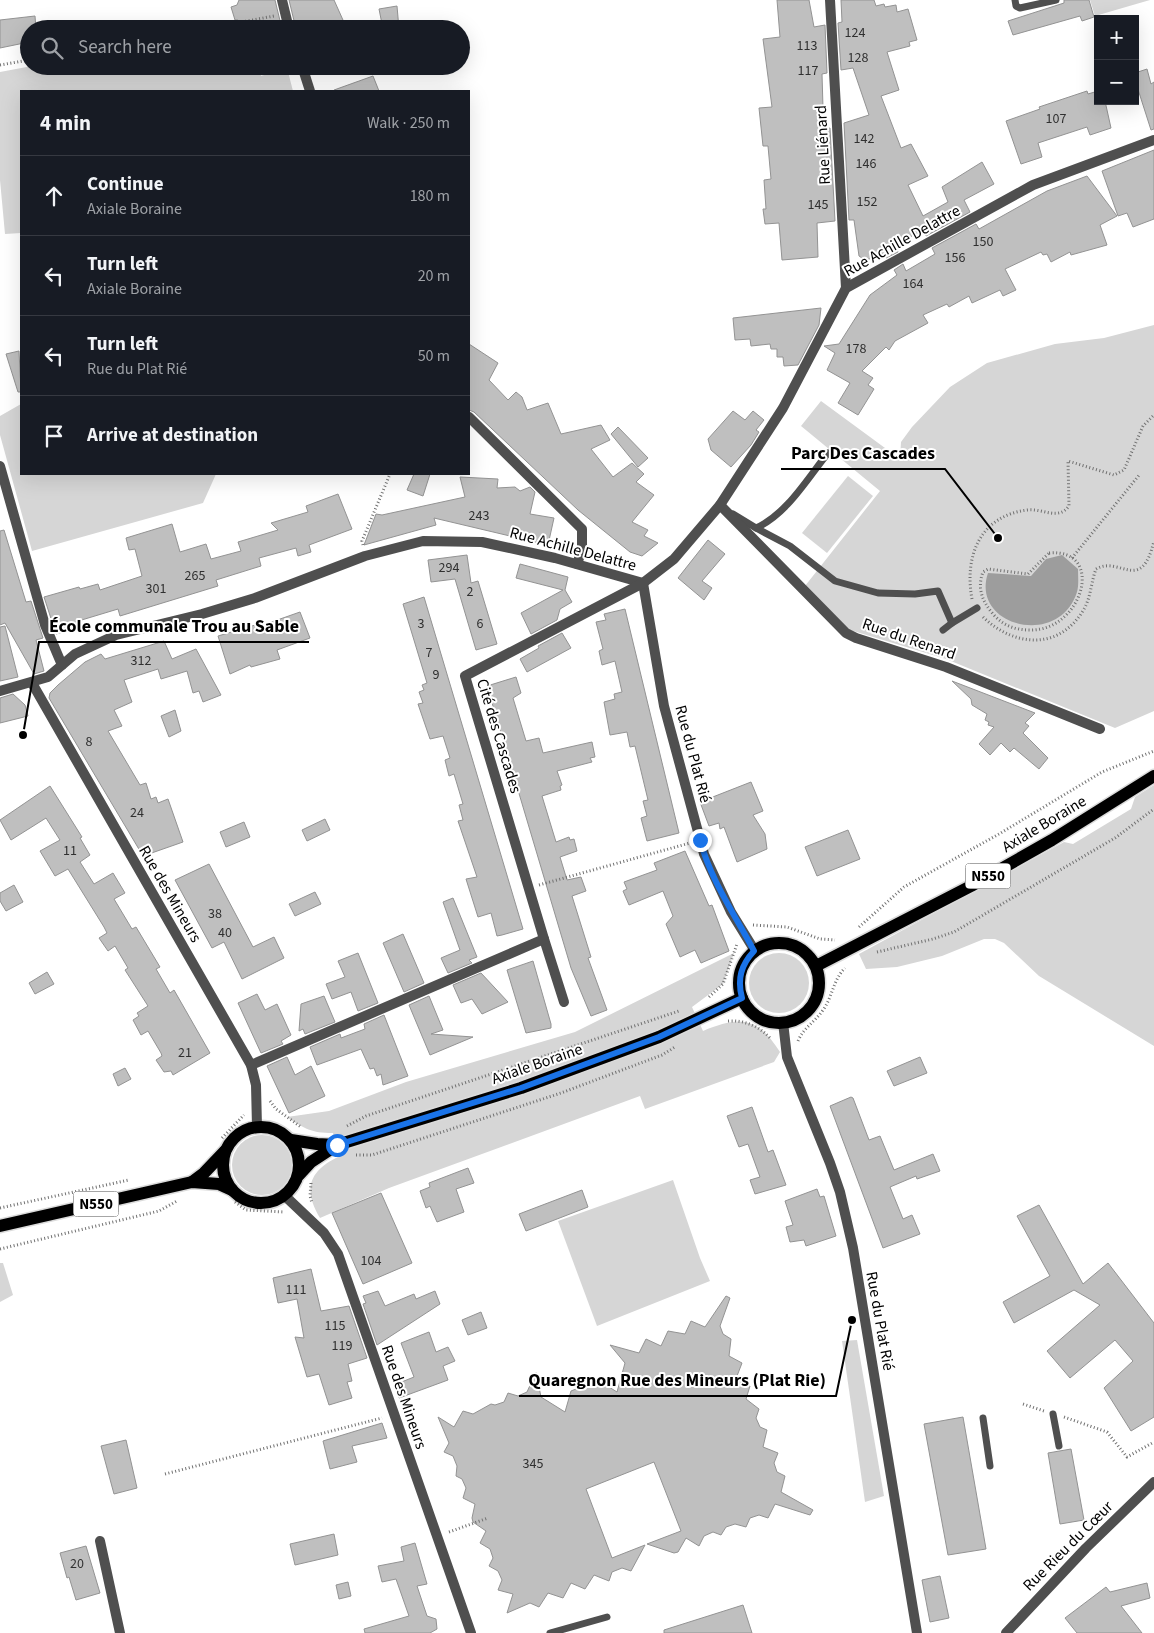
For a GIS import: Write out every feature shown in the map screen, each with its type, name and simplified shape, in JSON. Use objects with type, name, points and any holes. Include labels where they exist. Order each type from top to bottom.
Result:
[{"type":"main road","name":"Axiale Boraine","points":[[816,966],[971,886],[1052,840],[1154,776]]},
{"type":"main road","points":[[777,942],[800,948],[816,966],[819,984],[814,1003],[800,1016],[783,1022],[770,1022],[758,1017],[748,1009],[742,998],[739,977],[747,958],[754,951],[765,945],[777,942]]},
{"type":"main road","name":"Axiale Boraine","points":[[337,1145],[521,1088],[659,1037],[742,998]]},
{"type":"main road","points":[[257,1127],[275,1130],[291,1140],[312,1144],[337,1145]]},
{"type":"main road","name":"N550","points":[[192,1182],[226,1151],[238,1134],[257,1127]]},
{"type":"main road","points":[[291,1140],[298,1150],[299,1175]]},
{"type":"main road","points":[[285,1196],[294,1186],[299,1175],[311,1162],[337,1145]]},
{"type":"main road","points":[[226,1151],[223,1171],[232,1190]]},
{"type":"main road","name":"N550","points":[[0,1226],[192,1182],[219,1184],[232,1190],[249,1202],[262,1204],[274,1202],[285,1196]]},
{"type":"street","points":[[282,0],[286,20]]},
{"type":"street","name":"Rue Liénard","points":[[830,0],[846,288]]},
{"type":"street","points":[[305,75],[310,90]]},
{"type":"street","name":"Rue Achille Delattre","points":[[0,691],[48,677],[88,647],[116,635],[202,614],[255,598],[365,556],[423,541],[482,542],[577,564],[643,584],[674,559],[720,505],[783,408],[846,288],[1033,185],[1154,140]]},
{"type":"street","points":[[470,418],[582,529],[582,549],[577,564]]},
{"type":"street","points":[[0,466],[45,625],[62,665]]},
{"type":"street","name":"Rue du Renard","points":[[720,505],[846,632],[856,638],[946,667],[1100,730]]},
{"type":"street","name":"Rue du Plat Rié","points":[[643,584],[664,706],[704,854],[731,912],[754,951]]},
{"type":"street","name":"Cité des Cascades","points":[[564,1002],[465,676],[643,584]]},
{"type":"street","name":"Rue des Mineurs","points":[[32,683],[251,1065],[256,1085],[257,1127]]},
{"type":"street","points":[[251,1065],[544,939]]},
{"type":"street","name":"Rue du Plat Rié","points":[[783,1022],[786,1050],[840,1192],[853,1248],[917,1633]]},
{"type":"street","name":"Rue des Mineurs","points":[[285,1196],[324,1233],[338,1254],[470,1629]]},
{"type":"street","name":"Rue Rieu du Cœur","points":[[1006,1633],[1050,1585],[1154,1482]]},
{"type":"street","points":[[100,1541],[120,1633]]},
{"type":"lane","points":[[1015,0],[1016,6],[1020,8],[1056,0]]},
{"type":"lane","points":[[756,528],[770,522],[790,502],[828,453]]},
{"type":"lane","points":[[720,505],[756,528],[790,546],[836,581],[878,593],[915,594],[938,591],[952,623]]},
{"type":"lane","points":[[943,630],[977,608]]},
{"type":"lane","points":[[1054,1414],[1059,1446]]},
{"type":"lane","points":[[983,1418],[990,1466]]},
{"type":"lane","points":[[550,1633],[607,1617]]},
{"type":"path","points":[[249,20],[284,13]]},
{"type":"path","points":[[0,65],[20,62]]},
{"type":"path","points":[[1154,415],[1143,426],[1124,470],[1114,475],[1068,461],[1070,506],[1065,511],[1053,514],[1039,509],[1026,510],[1011,514],[986,530],[977,541],[970,568],[972,598],[977,608],[988,621],[1010,636],[1038,640],[1050,638],[1064,630],[1084,609],[1096,569],[1103,565],[1130,570],[1140,568],[1147,562],[1154,541]]},
{"type":"path","points":[[1072,558],[1140,474]]},
{"type":"path","points":[[365,556],[362,542],[390,475]]},
{"type":"path","points":[[1049,553],[1066,553],[1072,558],[1078,562],[1081,574],[1080,597],[1073,610],[1061,621],[1049,628],[1022,630],[1011,628],[995,617],[981,594],[980,580],[982,572],[988,569],[1028,574],[1049,553]]},
{"type":"path","points":[[851,933],[904,887],[999,834],[1102,772],[1154,751]]},
{"type":"path","points":[[869,953],[933,939],[954,932],[1116,838],[1154,809]]},
{"type":"path","points":[[529,887],[700,840]]},
{"type":"path","points":[[752,925],[787,927],[820,939],[844,940]]},
{"type":"path","points":[[704,1000],[723,984],[737,943],[734,936]]},
{"type":"path","points":[[722,1023],[739,1020],[750,1023],[770,1037],[780,1052],[786,1050],[796,1045],[807,1026],[824,1010],[837,976],[848,965]]},
{"type":"path","points":[[342,1128],[366,1116],[656,1016],[683,1010]]},
{"type":"path","points":[[352,1154],[372,1156],[560,1093],[662,1055],[678,1045]]},
{"type":"path","points":[[0,1249],[159,1211],[180,1199]]},
{"type":"path","points":[[1023,1404],[1107,1432],[1126,1457],[1154,1442]]},
{"type":"path","points":[[165,1474],[394,1415]]},
{"type":"path","points":[[458,1528],[488,1518]]},
{"type":"shaded area","points":[[1090,0],[1150,0],[1098,15],[1095,15]]},
{"type":"shaded area","points":[[20,68],[20,75],[289,75],[293,90],[20,90],[20,233],[5,234],[0,180],[0,72]]},
{"type":"shaded area","points":[[1154,325],[1154,711],[1115,728],[946,659],[850,630],[805,586],[880,491],[801,426],[821,401],[900,459],[901,442],[912,427],[950,387],[987,363],[1055,344],[1104,338]]},
{"type":"shaded area","points":[[20,405],[20,475],[216,475],[203,503],[32,551],[0,435],[0,416]]},
{"type":"shaded area","points":[[848,476],[873,496],[827,553],[802,533]]},
{"type":"shaded area","points":[[1062,555],[1078,569],[1078,589],[1067,610],[1053,621],[1036,625],[1019,624],[1004,617],[992,606],[986,591],[988,573],[1031,576],[1046,559]]},
{"type":"shaded area","points":[[1154,785],[1154,1046],[1039,976],[1004,943],[995,939],[984,939],[942,956],[897,967],[866,969],[859,954],[1064,842],[1073,844],[1131,809],[1135,797]]},
{"type":"shaded area","points":[[734,953],[723,984],[692,1007],[703,1031],[727,1023],[746,1022],[763,1031],[780,1052],[774,1062],[645,1109],[640,1096],[389,1188],[320,1218],[311,1198],[312,1181],[322,1167],[340,1156],[333,1133],[308,1130],[287,1117],[329,1111],[406,1082],[575,1032]]},
{"type":"shaded area","points":[[773,953],[785,953],[796,958],[804,966],[809,977],[807,995],[796,1008],[785,1013],[773,1013],[762,1008],[754,1000],[749,989],[749,977],[754,966],[762,958]]},
{"type":"shaded area","points":[[262,1135],[278,1140],[283,1144],[287,1149],[292,1165],[287,1181],[283,1186],[278,1190],[262,1195],[246,1190],[241,1186],[237,1181],[232,1165],[237,1149],[241,1144],[246,1140]]},
{"type":"shaded area","points":[[673,1180],[710,1281],[597,1326],[558,1221]]},
{"type":"shaded area","points":[[0,1263],[3,1263],[13,1295],[0,1302]]},
{"type":"shaded area","points":[[857,1340],[884,1496],[865,1502],[842,1341]]},
{"type":"building","points":[[239,0],[275,0],[280,20],[235,20],[231,7],[237,5]]},
{"type":"building","points":[[289,0],[334,0],[343,20],[294,20]]},
{"type":"building","points":[[777,0],[809,0],[814,27],[825,25],[827,73],[822,74],[823,108],[826,129],[830,128],[835,221],[817,223],[818,257],[782,260],[779,223],[765,224],[763,209],[766,209],[764,180],[771,179],[768,146],[763,146],[759,108],[772,107],[763,39],[780,37]]},
{"type":"building","points":[[841,0],[874,0],[876,6],[884,4],[885,7],[896,5],[897,12],[908,9],[917,40],[909,42],[910,46],[887,52],[899,90],[881,96],[901,148],[911,144],[928,176],[908,185],[923,216],[948,202],[942,187],[982,162],[994,184],[964,200],[970,212],[926,236],[923,230],[895,245],[898,252],[886,258],[885,255],[865,260],[859,256],[854,220],[849,220],[844,123],[869,115],[853,68],[841,70],[838,23],[842,22]]},
{"type":"building","points":[[1064,0],[1089,0],[1094,17],[1082,21],[1080,16],[1013,35],[1008,21],[1064,3]]},
{"type":"building","points":[[397,6],[398,20],[381,20],[379,9]]},
{"type":"building","points":[[35,16],[35,20],[20,20],[20,44],[0,48],[0,20]]},
{"type":"building","points":[[1147,69],[1151,84],[1154,82],[1154,129],[1151,130],[1139,92],[1139,72]]},
{"type":"building","points":[[373,76],[379,90],[334,90]]},
{"type":"building","points":[[1087,91],[1088,94],[1094,92],[1094,105],[1106,105],[1111,128],[1090,135],[1087,127],[1038,143],[1042,157],[1021,164],[1006,121],[1040,109],[1039,107]]},
{"type":"building","points":[[1154,150],[1154,219],[1133,227],[1127,213],[1118,216],[1102,171]]},
{"type":"building","points":[[1087,176],[1117,216],[1100,225],[1107,245],[1071,255],[1070,252],[1051,262],[1047,254],[1043,255],[1041,252],[1005,269],[1016,290],[1003,296],[1000,290],[972,303],[969,296],[949,307],[947,304],[923,315],[928,323],[895,341],[889,350],[886,347],[862,371],[873,378],[868,385],[874,389],[858,415],[838,403],[850,383],[827,370],[835,353],[824,346],[839,344],[870,295],[897,275],[894,270],[903,264],[906,271],[935,254],[932,248],[976,224],[979,229],[1047,191]]},
{"type":"building","points":[[821,308],[819,325],[798,365],[784,366],[783,357],[777,357],[777,349],[771,349],[770,344],[751,346],[750,339],[735,340],[733,318]]},
{"type":"building","points":[[470,345],[498,363],[489,380],[508,400],[516,392],[522,397],[527,410],[548,403],[561,434],[601,425],[610,440],[591,449],[613,477],[632,463],[644,474],[636,482],[654,495],[632,522],[648,530],[644,536],[658,543],[642,556],[630,552],[578,510],[474,412],[470,410]]},
{"type":"building","points":[[19,351],[20,392],[18,392],[6,354]]},
{"type":"building","points":[[733,411],[745,420],[753,411],[764,420],[756,430],[759,432],[751,445],[731,467],[711,450],[708,439]]},
{"type":"building","points":[[618,427],[648,458],[638,467],[611,434]]},
{"type":"building","points":[[414,475],[430,475],[423,496],[407,490]]},
{"type":"building","points":[[460,477],[498,479],[497,488],[515,487],[520,491],[530,487],[535,492],[530,514],[554,518],[548,545],[434,518],[436,525],[364,545],[376,514],[382,515],[465,497]]},
{"type":"building","points":[[338,494],[352,529],[309,545],[311,552],[298,556],[296,548],[259,558],[261,566],[216,580],[218,586],[120,616],[118,609],[75,622],[77,628],[56,634],[44,597],[79,587],[80,589],[98,584],[100,590],[142,576],[135,549],[129,550],[126,538],[172,524],[180,552],[206,544],[211,559],[241,551],[238,542],[278,530],[271,523],[308,512],[306,506]]},
{"type":"building","points":[[4,530],[26,602],[31,601],[43,638],[36,640],[44,671],[34,674],[5,623],[0,625],[0,531]]},
{"type":"building","points":[[708,540],[725,554],[702,581],[712,588],[704,600],[678,578]]},
{"type":"building","points":[[467,555],[471,583],[478,581],[497,644],[476,650],[455,579],[431,582],[428,560]]},
{"type":"building","points":[[520,564],[568,577],[565,590],[572,602],[560,609],[557,620],[531,634],[521,613],[563,590],[516,578]]},
{"type":"building","points":[[424,597],[523,929],[502,935],[497,936],[491,913],[478,917],[466,879],[477,877],[458,821],[463,820],[459,805],[463,804],[454,774],[449,776],[445,760],[450,758],[443,736],[430,739],[418,704],[423,703],[419,692],[424,690],[422,685],[427,683],[403,604]]},
{"type":"building","points":[[625,609],[679,833],[647,841],[641,818],[647,816],[643,801],[648,800],[635,746],[630,747],[627,732],[610,735],[604,702],[615,699],[614,694],[622,692],[615,661],[602,665],[599,651],[603,649],[596,622],[606,620],[604,614]]},
{"type":"building","points":[[300,612],[310,638],[277,650],[280,659],[251,667],[250,665],[230,674],[218,636],[262,623],[263,625]]},
{"type":"building","points":[[5,626],[18,677],[0,681],[0,627]]},
{"type":"building","points":[[562,633],[571,648],[527,672],[520,659],[539,648],[538,646]]},
{"type":"building","points":[[164,641],[172,659],[196,649],[221,695],[203,702],[199,691],[193,693],[187,671],[161,679],[158,669],[124,680],[132,702],[114,710],[122,726],[108,731],[140,785],[146,783],[151,799],[156,797],[158,803],[168,799],[183,842],[143,856],[49,698],[50,693],[58,685],[85,662],[101,654],[105,659]]},
{"type":"building","points":[[516,677],[521,693],[513,698],[526,741],[539,738],[543,753],[592,742],[595,757],[590,758],[592,762],[557,771],[562,785],[560,786],[561,790],[542,796],[556,842],[569,837],[570,840],[574,839],[577,851],[560,857],[567,880],[581,877],[586,891],[572,896],[591,957],[588,958],[607,1010],[591,1016],[571,968],[487,686]]},
{"type":"building","points":[[952,681],[1035,713],[1025,723],[1029,726],[1023,733],[1048,758],[1039,769],[1014,748],[1010,752],[1001,743],[990,755],[979,744],[994,727],[988,725],[989,722],[985,720],[987,714],[972,705],[971,699]]},
{"type":"building","points":[[13,694],[25,705],[28,716],[0,723],[0,698]]},
{"type":"building","points":[[175,710],[181,731],[169,737],[161,716]]},
{"type":"building","points":[[751,782],[763,811],[753,815],[765,834],[767,849],[737,862],[724,827],[720,829],[719,823],[709,826],[700,802]]},
{"type":"building","points":[[50,786],[82,837],[80,838],[90,855],[80,862],[94,884],[113,873],[125,893],[114,899],[132,929],[136,927],[160,967],[156,969],[170,993],[174,990],[210,1053],[173,1075],[171,1071],[164,1072],[156,1060],[162,1056],[148,1031],[141,1035],[133,1020],[139,1016],[137,1013],[148,1006],[125,970],[128,968],[115,946],[108,951],[99,938],[107,933],[104,927],[68,869],[55,876],[40,851],[60,840],[46,818],[11,840],[0,820]]},
{"type":"building","points":[[325,819],[330,830],[307,841],[302,830]]},
{"type":"building","points":[[244,822],[250,837],[226,847],[220,832]]},
{"type":"building","points":[[848,830],[860,859],[817,876],[805,847]]},
{"type":"building","points":[[685,851],[709,906],[712,905],[729,951],[701,963],[695,950],[680,957],[666,924],[673,916],[663,891],[629,905],[623,891],[627,889],[624,882],[657,870],[654,863]]},
{"type":"building","points":[[209,864],[253,947],[274,937],[284,958],[242,979],[224,942],[212,948],[175,880]]},
{"type":"building","points":[[14,885],[23,902],[6,911],[0,901],[0,893]]},
{"type":"building","points":[[315,892],[321,904],[295,916],[289,904]]},
{"type":"building","points":[[453,898],[477,957],[469,960],[472,963],[448,973],[441,958],[460,950],[443,902]]},
{"type":"building","points":[[403,934],[424,983],[404,992],[383,943]]},
{"type":"building","points":[[358,953],[378,1003],[358,1011],[351,992],[332,999],[326,984],[345,977],[338,961]]},
{"type":"building","points":[[533,961],[551,1028],[526,1033],[507,970]]},
{"type":"building","points":[[47,972],[54,984],[35,994],[29,983]]},
{"type":"building","points":[[481,973],[508,1002],[482,1014],[472,999],[461,1003],[453,985]]},
{"type":"building","points":[[257,994],[265,1010],[277,1004],[291,1035],[281,1041],[283,1044],[261,1053],[238,1003]]},
{"type":"building","points":[[324,996],[335,1022],[305,1034],[303,1029],[299,1031],[301,1004]]},
{"type":"building","points":[[429,996],[443,1030],[431,1034],[473,1037],[430,1055],[409,1005]]},
{"type":"building","points":[[384,1015],[408,1076],[383,1085],[381,1074],[377,1076],[374,1068],[370,1069],[361,1049],[317,1065],[310,1047],[340,1034],[341,1038],[365,1029],[364,1024]]},
{"type":"building","points":[[287,1057],[295,1075],[311,1066],[325,1096],[289,1113],[267,1066]]},
{"type":"building","points":[[920,1057],[927,1073],[894,1086],[887,1071]]},
{"type":"building","points":[[125,1068],[131,1079],[118,1086],[113,1074]]},
{"type":"building","points":[[851,1097],[869,1140],[880,1136],[894,1170],[933,1154],[940,1171],[917,1179],[916,1176],[890,1187],[903,1219],[912,1215],[920,1234],[883,1248],[830,1106]]},
{"type":"building","points":[[752,1107],[768,1152],[773,1150],[786,1185],[755,1194],[750,1180],[760,1177],[748,1144],[739,1147],[727,1116]]},
{"type":"building","points":[[468,1168],[474,1183],[456,1189],[464,1212],[437,1222],[430,1206],[426,1208],[420,1191],[430,1187],[429,1183]]},
{"type":"building","points":[[817,1189],[820,1197],[824,1196],[836,1236],[806,1246],[804,1240],[790,1242],[786,1227],[793,1225],[785,1201]]},
{"type":"building","points":[[582,1190],[588,1207],[526,1231],[519,1214]]},
{"type":"building","points":[[381,1193],[412,1263],[363,1284],[332,1213]]},
{"type":"building","points":[[1039,1205],[1083,1284],[1108,1263],[1154,1323],[1154,1417],[1131,1431],[1104,1388],[1133,1361],[1115,1340],[1070,1378],[1047,1351],[1100,1305],[1074,1290],[1014,1323],[1003,1302],[1050,1276],[1017,1216]]},
{"type":"building","points":[[311,1269],[321,1311],[349,1306],[367,1358],[348,1364],[352,1381],[347,1382],[352,1398],[329,1405],[319,1374],[307,1377],[295,1337],[304,1338],[297,1299],[278,1303],[273,1278]]},
{"type":"building","points":[[378,1291],[385,1306],[414,1294],[416,1299],[435,1291],[440,1304],[377,1345],[363,1304],[366,1303],[363,1296]]},
{"type":"building","points":[[726,1296],[730,1298],[720,1326],[723,1334],[731,1339],[729,1356],[742,1363],[737,1376],[750,1386],[746,1399],[759,1409],[756,1418],[760,1427],[767,1430],[763,1447],[778,1453],[774,1463],[777,1472],[785,1476],[781,1492],[813,1510],[810,1515],[775,1504],[768,1518],[759,1515],[750,1518],[746,1527],[735,1524],[726,1527],[721,1535],[713,1532],[704,1536],[699,1546],[686,1538],[678,1552],[674,1553],[647,1544],[681,1531],[654,1462],[586,1489],[612,1558],[645,1545],[631,1571],[622,1568],[612,1572],[609,1581],[594,1575],[585,1589],[571,1583],[563,1598],[548,1593],[539,1607],[530,1603],[507,1613],[513,1594],[498,1590],[502,1580],[498,1571],[489,1566],[493,1558],[490,1549],[480,1543],[486,1531],[473,1522],[475,1504],[463,1498],[466,1488],[462,1479],[456,1476],[457,1466],[453,1456],[444,1452],[449,1443],[438,1417],[454,1427],[463,1411],[473,1414],[491,1404],[495,1405],[504,1402],[508,1393],[518,1396],[527,1392],[536,1372],[541,1397],[565,1412],[571,1391],[598,1380],[617,1392],[625,1363],[610,1345],[639,1353],[646,1339],[661,1346],[668,1331],[685,1334],[691,1321],[705,1327]]},
{"type":"building","points":[[481,1312],[487,1328],[468,1335],[462,1320]]},
{"type":"building","points":[[429,1332],[436,1352],[448,1347],[455,1361],[443,1366],[448,1380],[399,1398],[394,1385],[414,1377],[401,1343]]},
{"type":"building","points":[[963,1417],[986,1549],[948,1555],[924,1424]]},
{"type":"building","points":[[382,1423],[387,1438],[352,1446],[357,1462],[330,1469],[323,1441]]},
{"type":"building","points":[[126,1440],[137,1488],[114,1494],[101,1446]]},
{"type":"building","points":[[1071,1449],[1084,1520],[1060,1524],[1048,1453]]},
{"type":"building","points":[[334,1534],[338,1555],[295,1565],[290,1544]]},
{"type":"building","points":[[415,1543],[427,1584],[417,1586],[427,1616],[436,1619],[437,1629],[430,1633],[365,1633],[364,1629],[409,1616],[396,1579],[382,1582],[378,1566],[404,1561],[401,1547]]},
{"type":"building","points":[[86,1546],[100,1593],[76,1600],[60,1553]]},
{"type":"building","points":[[940,1576],[949,1618],[930,1622],[922,1580]]},
{"type":"building","points":[[348,1582],[351,1596],[339,1599],[336,1585]]},
{"type":"building","points":[[1147,1583],[1150,1598],[1121,1606],[1142,1633],[1077,1633],[1065,1618],[1106,1587],[1110,1592]]},
{"type":"building","points":[[743,1605],[752,1633],[664,1633],[664,1630]]},
{"type":"place","name":"Parc Des Cascades","points":[[998,538]]},
{"type":"place","name":"École communale Trou au Sable","points":[[23,735]]},
{"type":"place","name":"Quaregnon Rue des Mineurs (Plat Rie)","points":[[852,1320]]},
{"type":"route","points":[[337,1145],[521,1088],[659,1037],[742,998],[739,988],[739,977],[747,958],[754,951],[731,912],[704,854],[700,840]]}]
